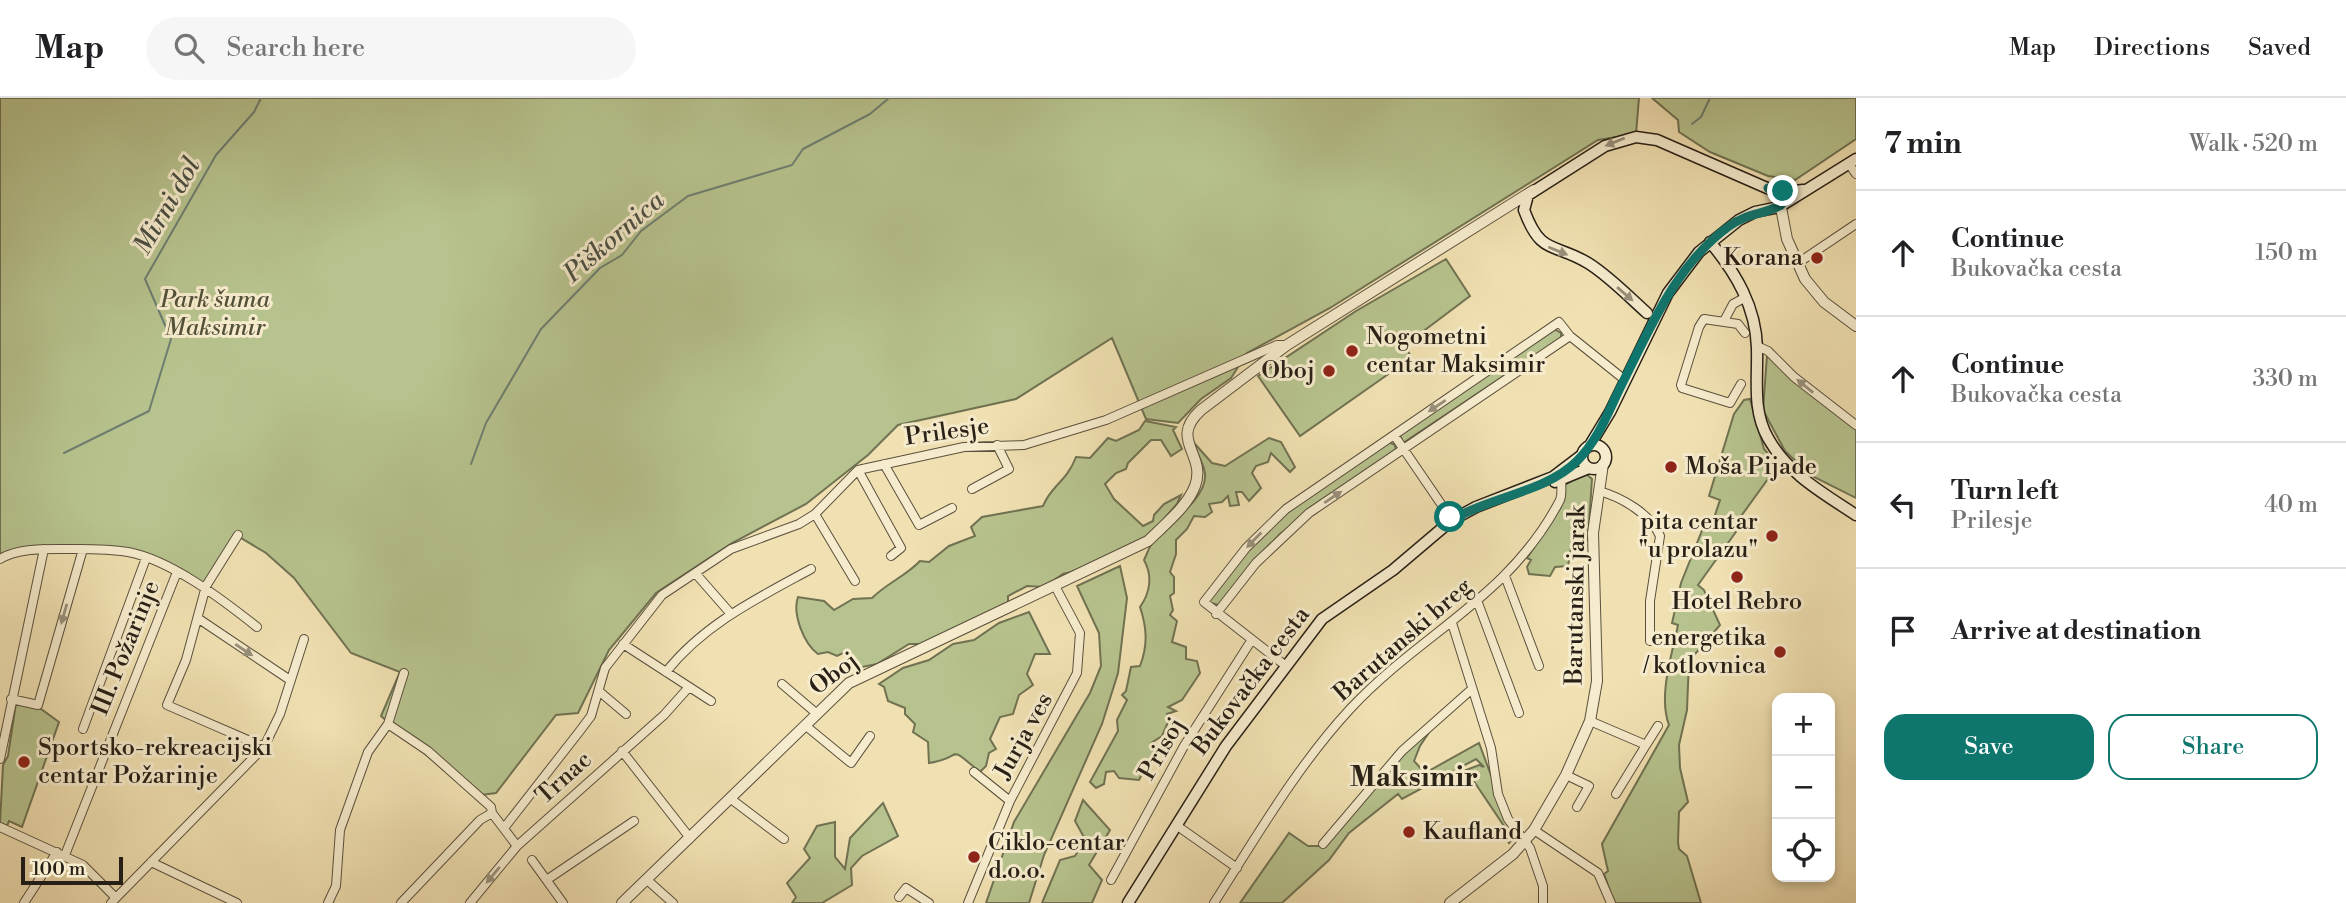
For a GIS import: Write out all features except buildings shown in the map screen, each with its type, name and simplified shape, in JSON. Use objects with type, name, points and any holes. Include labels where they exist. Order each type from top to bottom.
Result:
[{"type":"main road","name":"Prilesje","points":[[1534,190],[1612,142],[1636,136],[1657,140],[1768,188],[1799,190]]},
{"type":"main road","points":[[1610,412],[1603,464],[1590,468],[1584,464],[1582,455],[1610,412],[1680,274],[1710,242],[1751,214],[1781,205],[1799,190],[1853,161]]},
{"type":"main road","points":[[1534,190],[1524,200],[1525,213],[1544,244],[1589,263],[1647,313],[1650,324],[1648,337]]},
{"type":"main road","points":[[1710,242],[1732,269],[1746,297],[1757,346],[1757,409],[1768,438],[1788,467],[1856,515]]},
{"type":"main road","points":[[1647,313],[1655,313],[1662,308]]},
{"type":"main road","points":[[1590,446],[1598,446],[1604,451]]},
{"type":"main road","name":"Bukovačka cesta","points":[[1558,479],[1582,455]]},
{"type":"main road","name":"Bukovačka cesta","points":[[1129,903],[1226,746],[1332,610],[1393,570],[1452,520],[1476,507],[1590,468]]},
{"type":"street","points":[[1853,161],[1856,174]]},
{"type":"street","name":"Prilesje","points":[[1768,188],[1778,195],[1781,205]]},
{"type":"street","name":"Prilesje","points":[[858,470],[964,447],[1024,445],[1106,420],[1277,345],[1287,345],[1534,190]]},
{"type":"street","points":[[1781,205],[1787,239]]},
{"type":"street","points":[[1505,208],[1516,207],[1525,213]]},
{"type":"street","points":[[1751,214],[1773,215],[1820,298],[1856,326]]},
{"type":"street","points":[[1798,263],[1856,224]]},
{"type":"street","points":[[1726,321],[1733,304],[1746,297]]},
{"type":"street","points":[[1741,384],[1730,402],[1682,388],[1681,385],[1702,322],[1709,318],[1726,321],[1742,327],[1745,333]]},
{"type":"street","points":[[1286,666],[1204,602],[1213,587],[1269,524],[1286,509],[1559,322],[1570,336],[1625,380]]},
{"type":"street","points":[[1216,614],[1256,563],[1298,522],[1570,336]]},
{"type":"street","name":"Oboj","points":[[623,903],[806,726],[835,694],[869,671],[1148,541],[1171,518],[1195,486],[1196,461],[1186,436],[1190,420],[1215,398],[1287,345]]},
{"type":"street","points":[[1757,346],[1768,351],[1794,377],[1856,425]]},
{"type":"street","points":[[1394,435],[1452,520]]},
{"type":"street","points":[[972,489],[1009,469],[997,445]]},
{"type":"street","points":[[884,464],[919,525],[952,509]]},
{"type":"street","name":"Barutanski jarak","points":[[1450,903],[1526,841],[1566,775],[1590,721],[1597,681],[1593,545],[1603,464]]},
{"type":"street","name":"Barutanski jarak","points":[[1590,468],[1599,488]]},
{"type":"street","points":[[504,828],[591,716],[600,692],[604,668],[662,595],[731,549],[799,524],[815,514],[858,470],[901,548],[891,556]]},
{"type":"street","name":"Barutanski breg","points":[[1214,903],[1319,745],[1389,672],[1478,603],[1505,576],[1556,505],[1558,479]]},
{"type":"street","points":[[1599,488],[1634,508],[1651,522],[1660,536],[1650,601],[1650,641]]},
{"type":"street","points":[[815,514],[855,581]]},
{"type":"street","points":[[238,535],[205,589],[199,619],[167,705],[264,747]]},
{"type":"street","points":[[0,559],[16,552],[44,549],[127,551],[177,572],[257,627]]},
{"type":"street","points":[[0,759],[44,549]]},
{"type":"street","points":[[11,699],[38,705],[83,549]]},
{"type":"street","points":[[83,729],[146,558]]},
{"type":"street","points":[[666,672],[692,642],[731,614],[811,569]]},
{"type":"street","name":"III. Požarinje","points":[[24,903],[61,854],[177,572]]},
{"type":"street","points":[[696,574],[731,614]]},
{"type":"street","points":[[1505,576],[1539,666]]},
{"type":"street","name":"Jurja ves","points":[[968,903],[1010,801],[1077,673],[1080,633],[1055,586]]},
{"type":"street","points":[[1478,603],[1519,713]]},
{"type":"street","points":[[199,619],[290,680]]},
{"type":"street","points":[[1452,623],[1492,748],[1498,794],[1508,819],[1526,841],[1543,886],[1543,903]]},
{"type":"street","points":[[0,827],[61,854],[90,871],[114,900],[264,747],[280,714],[304,639]]},
{"type":"street","name":"Prisoj","points":[[1111,880],[1184,746],[1251,641]]},
{"type":"street","points":[[622,644],[711,701]]},
{"type":"street","points":[[328,903],[336,886],[340,830],[368,752],[388,724],[404,673]]},
{"type":"street","points":[[782,684],[816,713]]},
{"type":"street","name":"Trnac","points":[[470,903],[517,846],[664,715],[689,687]]},
{"type":"street","points":[[1323,844],[1402,751],[1472,689]]},
{"type":"street","points":[[600,692],[626,715]]},
{"type":"street","points":[[1590,721],[1646,746]]},
{"type":"street","points":[[388,724],[428,751],[491,807],[492,813],[517,846]]},
{"type":"street","name":"Oboj","points":[[806,726],[850,762],[870,736]]},
{"type":"street","points":[[1616,794],[1658,726]]},
{"type":"street","points":[[622,751],[690,838]]},
{"type":"street","points":[[974,772],[1010,801]]},
{"type":"street","points":[[1566,775],[1589,786],[1577,807]]},
{"type":"street","points":[[730,799],[784,839]]},
{"type":"street","points":[[401,903],[480,820],[492,813]]},
{"type":"street","points":[[548,879],[634,821]]},
{"type":"street","points":[[1176,825],[1237,868]]},
{"type":"street","points":[[1534,830],[1598,873],[1607,902]]},
{"type":"street","points":[[532,860],[563,903]]},
{"type":"street","points":[[151,862],[237,903]]},
{"type":"street","points":[[646,879],[673,903]]},
{"type":"street","points":[[899,897],[906,888],[929,903]]},
{"type":"green space","name":"Park šuma Maksimir","points":[[0,98],[1639,98],[1636,134],[1598,140],[1330,308],[1247,353],[1231,378],[1201,399],[1178,423],[1146,419],[1112,338],[1016,399],[898,425],[868,455],[806,504],[732,543],[656,593],[609,650],[578,713],[556,715],[496,793],[474,796],[381,716],[400,672],[351,653],[294,578],[266,553],[236,535],[203,584],[126,549],[0,555]]},
{"type":"green space","points":[[1652,98],[1856,98],[1856,139],[1795,180],[1768,176],[1710,152],[1679,132],[1678,120]]},
{"type":"green space","name":"Nogometni centar Maksimir","points":[[1446,259],[1470,296],[1405,345],[1411,357],[1300,436],[1258,376],[1356,311]]},
{"type":"green space","points":[[1554,329],[1561,333],[1561,338],[1403,443],[1400,435]]},
{"type":"green space","points":[[1767,355],[1856,427],[1856,498],[1810,475],[1785,451],[1763,410]]},
{"type":"green space","points":[[1750,399],[1764,449],[1778,465],[1739,519],[1743,522],[1698,585],[1704,590],[1720,625],[1689,661],[1687,710],[1679,745],[1680,768],[1688,802],[1679,812],[1678,842],[1679,849],[1687,856],[1701,903],[1614,903],[1604,874],[1608,871],[1602,844],[1669,725],[1665,689],[1678,625],[1672,623],[1681,583],[1705,523],[1712,524],[1720,500],[1709,496],[1734,414],[1744,400]]},
{"type":"green space","points":[[1145,421],[1176,427],[1173,430],[1182,449],[1171,456],[1161,440],[1151,440],[1128,463],[1126,469],[1116,473],[1105,484],[1114,499],[1143,526],[1153,521],[1154,515],[1164,504],[1181,495],[1177,504],[1155,529],[1133,546],[1097,566],[1063,574],[1044,587],[1027,586],[1008,596],[1008,606],[927,644],[909,644],[877,664],[857,668],[845,652],[837,656],[828,652],[818,654],[808,643],[798,620],[798,597],[824,601],[834,610],[853,599],[872,598],[920,561],[929,562],[949,546],[975,536],[971,527],[982,517],[1043,506],[1068,473],[1076,457],[1090,458],[1108,438],[1116,441],[1139,430]]},
{"type":"green space","points":[[1269,438],[1281,442],[1295,467],[1290,472],[1271,453],[1268,462],[1256,466],[1252,473],[1261,488],[1249,501],[1242,492],[1236,492],[1239,505],[1230,506],[1228,496],[1222,502],[1209,504],[1212,512],[1205,517],[1194,516],[1187,529],[1176,540],[1176,554],[1170,572],[1174,577],[1174,593],[1170,596],[1173,610],[1170,615],[1177,621],[1172,642],[1186,647],[1186,659],[1197,661],[1200,673],[1182,700],[1168,707],[1176,711],[1167,714],[1169,720],[1162,736],[1151,743],[1156,747],[1139,780],[1119,778],[1114,771],[1106,772],[1104,784],[1096,788],[1090,782],[1118,731],[1117,720],[1127,700],[1122,695],[1126,691],[1131,667],[1140,666],[1144,651],[1145,629],[1140,607],[1148,590],[1149,578],[1144,560],[1154,540],[1186,510],[1204,484],[1205,471],[1195,444],[1212,463],[1225,466]]},
{"type":"green space","points":[[1389,442],[1395,445],[1396,450],[1281,533],[1252,563],[1219,605],[1210,603],[1209,599],[1242,556],[1286,513]]},
{"type":"green space","points":[[1585,473],[1592,479],[1588,540],[1573,535],[1568,566],[1555,567],[1550,576],[1529,574],[1527,567],[1531,560],[1527,558],[1561,507],[1565,485]]},
{"type":"green space","points":[[1120,566],[1127,598],[1118,673],[1102,724],[1044,855],[1029,903],[986,903],[1014,822],[1090,693],[1101,666],[1099,633],[1077,586]]},
{"type":"green space","points":[[1029,612],[1050,654],[1035,654],[1027,674],[1033,685],[1019,695],[1013,714],[1000,717],[990,739],[996,749],[989,753],[986,766],[980,772],[955,754],[929,763],[928,742],[913,732],[915,724],[905,714],[905,708],[888,701],[884,687],[879,684],[903,668],[929,660],[953,644],[974,640],[999,623]]},
{"type":"green space","name":"Sportsko-rekreacijski centar Požarinje","points":[[16,703],[41,709],[59,722],[22,827],[9,821],[7,826],[0,823],[3,765],[8,756]]},
{"type":"green space","points":[[1436,722],[1420,746],[1414,761],[1425,773],[1479,743],[1514,837],[1509,843],[1506,838],[1510,835],[1469,774],[1464,777],[1461,772],[1479,765],[1484,767],[1476,759],[1402,799],[1398,794],[1349,833],[1329,860],[1282,903],[1240,903],[1289,833],[1308,846],[1325,846],[1412,743]]},
{"type":"green space","points":[[1083,800],[1110,830],[1089,865],[1102,880],[1092,903],[1042,903],[1060,860],[1075,856],[1085,839],[1075,821]]},
{"type":"green space","points":[[883,803],[898,836],[862,856],[851,868],[852,885],[822,903],[792,903],[796,897],[787,883],[810,858],[804,849],[817,826],[835,822],[835,857],[845,869],[850,838]]},
{"type":"waterway","name":"Mirni dol","points":[[64,453],[149,411],[171,339],[145,279],[216,155],[254,112],[261,98]]},
{"type":"waterway","name":"Piškornica","points":[[471,464],[486,423],[541,329],[600,268],[622,255],[641,231],[688,196],[792,165],[803,149],[870,114],[889,98]]},
{"type":"waterway","points":[[1692,124],[1701,117],[1710,98]]},
{"type":"place","name":"Korana","points":[[1817,258]]},
{"type":"place","name":"Nogometni centar Maksimir","points":[[1352,351]]},
{"type":"place","name":"Oboj","points":[[1329,371]]},
{"type":"place","name":"Moša Pijade","points":[[1671,467]]},
{"type":"place","name":"pita centar \"u prolazu\"","points":[[1772,536]]},
{"type":"place","name":"Hotel Rebro","points":[[1737,577]]},
{"type":"place","name":"energetika / kotlovnica","points":[[1780,652]]},
{"type":"place","name":"Sportsko-rekreacijski centar Požarinje","points":[[24,762]]},
{"type":"place","name":"Kaufland","points":[[1409,832]]},
{"type":"place","name":"Ciklo-centar d.o.o.","points":[[974,857]]},
{"type":"district","name":"Maksimir","points":[[1414,777]]},
{"type":"route","points":[[1450,517],[1452,520],[1466,511],[1525,489],[1574,463],[1594,442],[1601,430],[1668,293],[1680,274],[1700,251],[1738,220],[1781,205],[1778,195],[1768,188],[1783,191]]}]
